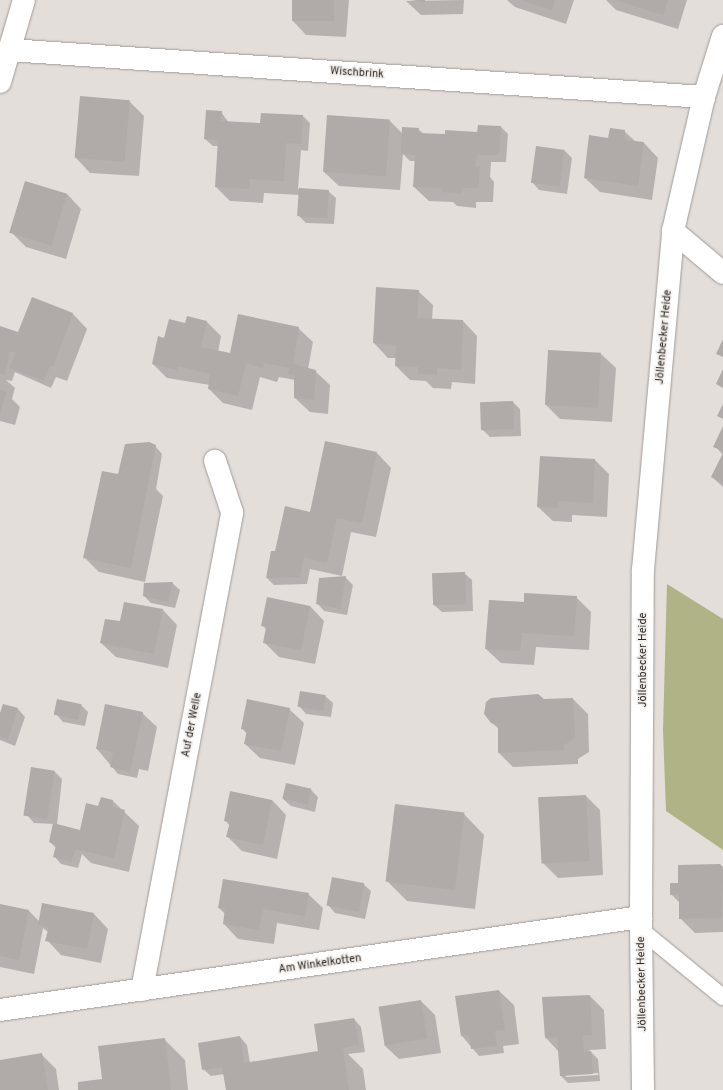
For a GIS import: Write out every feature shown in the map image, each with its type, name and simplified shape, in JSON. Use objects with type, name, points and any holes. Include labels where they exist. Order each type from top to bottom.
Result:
[{"type":"street","points":[[0,82],[24,0]]},
{"type":"street","name":"Jöllenbecker Heide","points":[[643,1090],[641,924],[643,570],[673,231],[704,97],[723,36]]},
{"type":"street","name":"Wischbrink","points":[[9,50],[704,97]]},
{"type":"street","points":[[673,231],[723,273]]},
{"type":"street","name":"Auf der Welle","points":[[142,990],[232,512],[215,461]]},
{"type":"street","name":"Am Winkelkotten","points":[[0,1010],[641,924]]},
{"type":"lane","points":[[641,924],[723,996]]},
{"type":"green space","points":[[667,584],[723,619],[723,850],[666,811],[663,730]]},
{"type":"building","points":[[292,0],[334,0],[334,21],[292,21]]},
{"type":"building","points":[[410,0],[425,0],[425,2]]},
{"type":"building","points":[[521,0],[555,0],[552,10]]},
{"type":"building","points":[[615,0],[668,0],[663,15]]},
{"type":"building","points":[[80,96],[130,100],[124,162],[75,158]]},
{"type":"building","points":[[206,110],[222,111],[221,121],[260,123],[261,113],[303,115],[301,144],[286,143],[284,181],[250,179],[249,189],[215,187],[218,140],[204,139]]},
{"type":"building","points":[[327,115],[390,119],[386,176],[323,172]]},
{"type":"building","points":[[478,125],[501,126],[499,155],[477,155],[475,166],[480,166],[478,188],[462,188],[461,194],[442,192],[442,188],[413,187],[415,155],[401,154],[402,127],[419,128],[418,133],[445,134],[445,130],[477,132]]},
{"type":"building","points":[[610,128],[625,130],[625,140],[644,142],[638,186],[584,178],[589,135],[608,138]]},
{"type":"building","points":[[536,146],[565,150],[560,187],[531,183]]},
{"type":"building","points":[[25,181],[67,194],[51,246],[9,233]]},
{"type":"building","points":[[299,188],[329,190],[327,218],[297,216]]},
{"type":"building","points":[[376,287],[419,290],[417,318],[463,320],[461,370],[437,368],[437,375],[418,374],[418,367],[395,366],[396,345],[373,343]]},
{"type":"building","points":[[32,297],[73,313],[53,367],[50,366],[44,381],[9,368],[16,353],[10,351],[5,375],[0,373],[0,326],[18,332]]},
{"type":"building","points":[[238,314],[299,327],[293,364],[316,370],[314,400],[294,398],[294,376],[288,374],[290,368],[264,363],[263,368],[246,363],[238,396],[208,389],[210,374],[178,366],[177,370],[152,364],[158,336],[164,338],[169,319],[185,323],[187,316],[207,321],[201,347],[230,353]]},
{"type":"building","points":[[723,339],[723,357],[716,354]]},
{"type":"building","points":[[548,350],[601,353],[598,408],[545,405]]},
{"type":"building","points":[[723,369],[723,388],[716,384]]},
{"type":"building","points":[[0,390],[6,392],[1,412],[0,412]]},
{"type":"building","points":[[513,401],[514,429],[481,430],[480,402]]},
{"type":"building","points":[[723,404],[723,419],[717,416]]},
{"type":"building","points":[[723,426],[723,451],[713,447]]},
{"type":"building","points":[[325,441],[377,452],[362,523],[337,518],[327,563],[304,557],[300,577],[266,578],[271,551],[275,551],[285,506],[310,512]]},
{"type":"building","points":[[149,442],[156,445],[131,568],[83,558],[102,471],[118,474],[125,444]]},
{"type":"building","points":[[723,453],[723,483],[711,477]]},
{"type":"building","points":[[540,456],[595,459],[593,503],[558,501],[558,508],[537,507]]},
{"type":"building","points":[[465,572],[466,604],[433,605],[432,573]]},
{"type":"building","points":[[346,576],[340,609],[316,604],[319,578]]},
{"type":"building","points":[[173,582],[168,602],[143,596],[144,583]]},
{"type":"building","points":[[524,593],[577,596],[574,636],[522,633],[520,651],[485,649],[489,600],[524,602]]},
{"type":"building","points":[[267,597],[310,606],[301,650],[263,643],[266,627],[261,626]]},
{"type":"building","points":[[124,602],[163,609],[154,654],[100,643],[105,619],[120,621]]},
{"type":"building","points":[[300,691],[326,695],[323,711],[297,707]]},
{"type":"building","points":[[538,694],[544,699],[573,698],[575,738],[564,745],[564,750],[498,753],[498,725],[491,723],[484,714],[486,702],[491,698]]},
{"type":"building","points":[[57,699],[81,704],[78,720],[54,715]]},
{"type":"building","points":[[247,699],[290,708],[281,751],[244,744],[247,730],[241,729]]},
{"type":"building","points":[[3,704],[18,708],[8,739],[0,736],[0,713]]},
{"type":"building","points":[[105,704],[143,712],[130,772],[110,767],[113,752],[96,749]]},
{"type":"building","points":[[31,767],[55,771],[47,819],[23,815]]},
{"type":"building","points":[[286,783],[311,789],[308,804],[282,799]]},
{"type":"building","points":[[230,791],[272,800],[263,845],[226,837],[230,822],[224,821]]},
{"type":"building","points":[[586,795],[589,861],[542,863],[538,798]]},
{"type":"building","points":[[101,797],[113,800],[112,807],[125,810],[114,858],[76,849],[71,862],[53,857],[56,845],[49,842],[53,823],[80,830],[86,803],[98,806]]},
{"type":"building","points":[[395,804],[464,813],[455,890],[385,881]]},
{"type":"building","points":[[720,864],[723,867],[722,918],[679,919],[679,894],[670,895],[670,883],[678,883],[678,865]]},
{"type":"building","points":[[332,877],[364,883],[359,912],[326,905]]},
{"type":"building","points":[[223,879],[309,893],[305,916],[263,909],[259,930],[223,924],[225,909],[218,908]]},
{"type":"building","points":[[42,903],[94,913],[87,949],[45,941],[49,927],[38,925]]},
{"type":"building","points":[[0,904],[29,910],[19,960],[0,956]]},
{"type":"building","points":[[499,990],[505,1030],[495,1031],[497,1046],[471,1049],[469,1035],[461,1036],[455,996]]},
{"type":"building","points":[[590,995],[592,1035],[583,1036],[584,1052],[591,1051],[593,1074],[560,1076],[557,1037],[545,1038],[542,997]]},
{"type":"building","points":[[421,1000],[427,1039],[385,1045],[379,1007]]},
{"type":"building","points":[[354,1018],[359,1045],[343,1048],[349,1090],[226,1090],[222,1067],[202,1070],[198,1043],[240,1036],[244,1063],[318,1051],[314,1024]]},
{"type":"building","points":[[165,1038],[171,1090],[78,1090],[78,1082],[102,1079],[98,1046]]},
{"type":"building","points":[[42,1053],[48,1090],[0,1090],[0,1060]]}]
